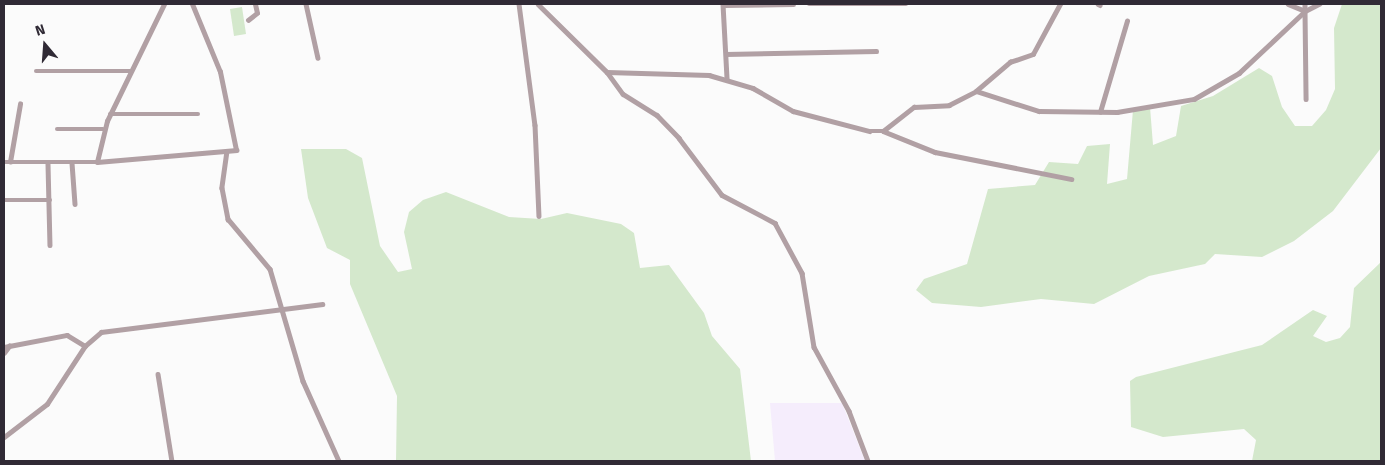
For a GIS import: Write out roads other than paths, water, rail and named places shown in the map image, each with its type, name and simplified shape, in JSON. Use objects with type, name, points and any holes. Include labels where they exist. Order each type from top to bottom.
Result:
[{"type":"street","points":[[97,162],[103,130],[164,4]]},
{"type":"street","points":[[4,162],[48,164],[97,162],[227,151],[237,147],[231,116],[214,53],[202,34],[192,4]]},
{"type":"street","points":[[248,20],[257,13],[255,4]]},
{"type":"street","points":[[306,4],[318,58]]},
{"type":"street","points":[[519,4],[535,125],[539,216]]},
{"type":"street","points":[[538,4],[607,72],[623,94],[657,115],[679,138],[722,195],[775,223],[802,273],[814,347],[849,411],[868,461]]},
{"type":"street","points":[[727,79],[724,4],[793,4]]},
{"type":"street","points":[[809,4],[906,4]]},
{"type":"street","points":[[882,131],[914,107],[949,105],[976,91],[1010,62],[1033,54],[1060,4]]},
{"type":"street","points":[[1288,4],[1305,11]]},
{"type":"street","points":[[1305,4],[1306,99]]},
{"type":"street","points":[[976,91],[1039,111],[1100,112],[1208,93],[1238,73],[1305,11],[1319,4]]},
{"type":"street","points":[[1100,112],[1127,21]]},
{"type":"street","points":[[726,54],[876,51]]},
{"type":"street","points":[[36,71],[131,70]]},
{"type":"street","points":[[607,72],[667,72],[727,79],[761,91],[793,111],[859,130],[882,131],[935,152],[1071,179]]},
{"type":"street","points":[[10,162],[20,104]]},
{"type":"street","points":[[110,114],[198,114]]},
{"type":"street","points":[[57,129],[103,130]]},
{"type":"street","points":[[227,151],[222,188],[228,219],[270,269],[303,382],[339,461]]},
{"type":"street","points":[[72,163],[75,204]]},
{"type":"street","points":[[48,164],[50,245]]},
{"type":"street","points":[[4,200],[50,200]]},
{"type":"street","points":[[4,438],[47,404],[85,346],[108,330],[322,304]]},
{"type":"street","points":[[4,354],[6,347],[66,336],[85,346]]},
{"type":"street","points":[[158,374],[172,461]]}]
